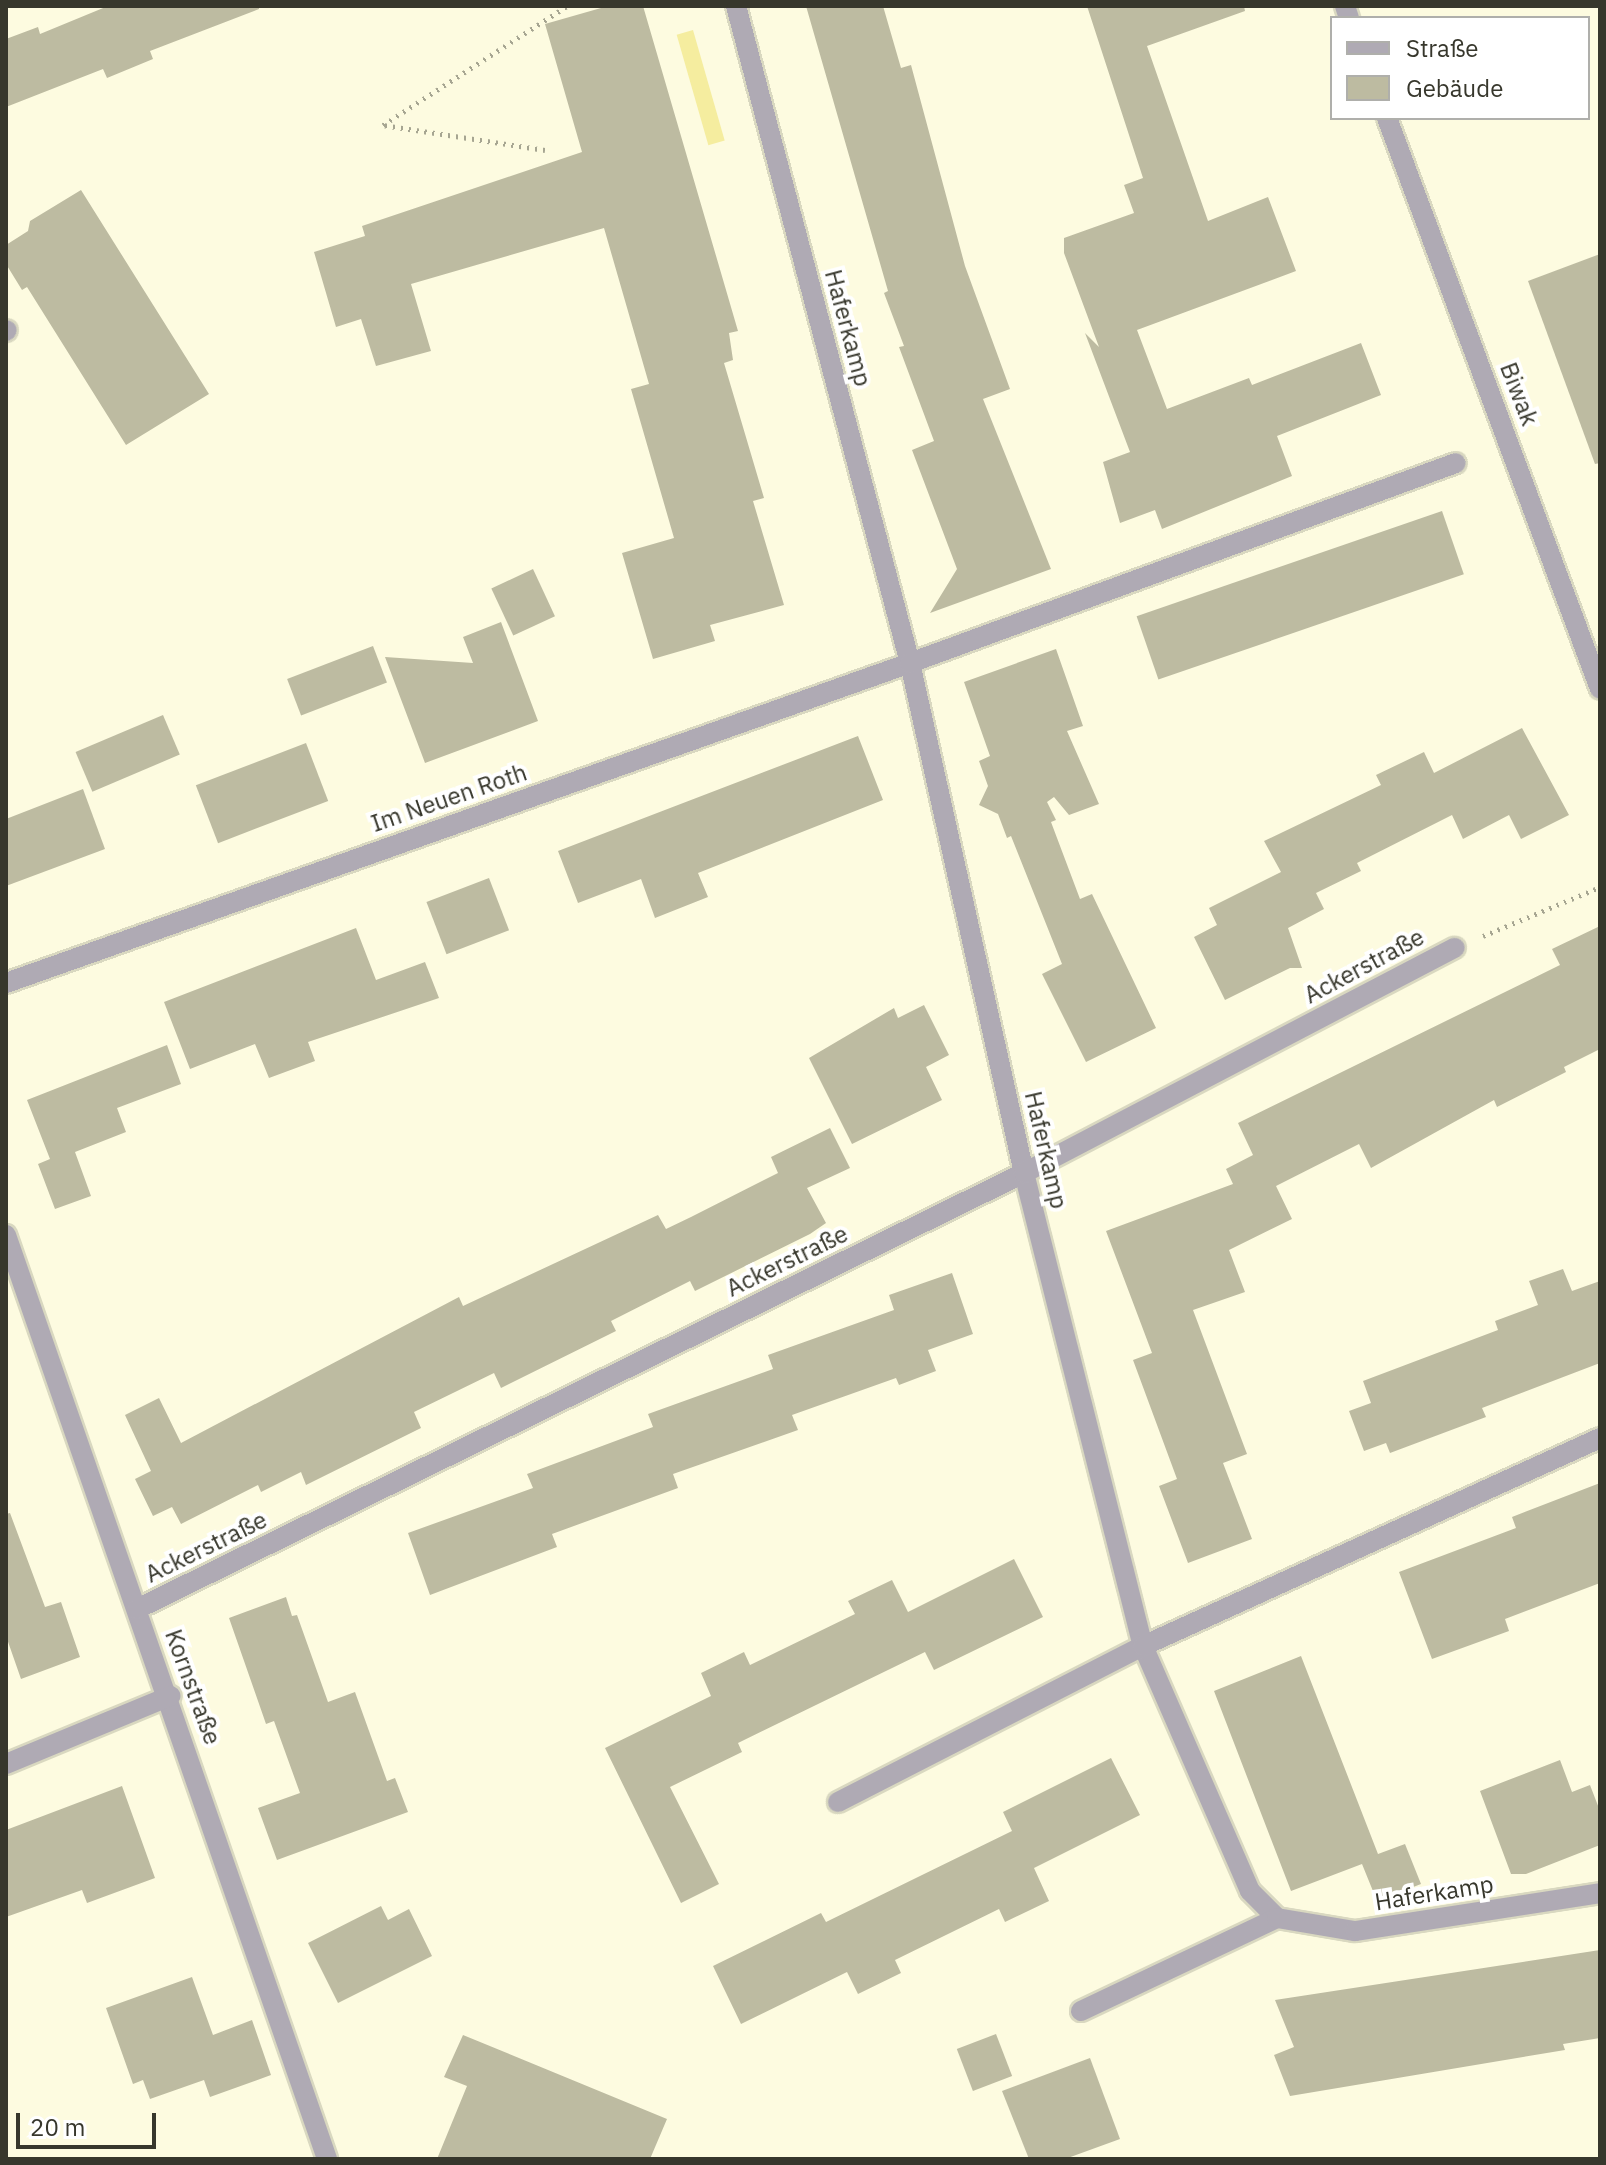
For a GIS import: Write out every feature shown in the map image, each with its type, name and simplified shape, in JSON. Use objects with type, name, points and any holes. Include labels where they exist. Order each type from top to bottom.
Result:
[{"type":"street","name":"Haferkamp","points":[[736,6],[910,663],[1024,1173],[1143,1646],[1250,1891],[1277,1918],[1355,1931],[1600,1893]]},
{"type":"street","name":"Biwak","points":[[1388,120],[1600,689]]},
{"type":"street","points":[[910,663],[1456,463]]},
{"type":"street","name":"Im Neuen Roth","points":[[6,983],[910,663]]},
{"type":"street","name":"Ackerstraße","points":[[137,1609],[1024,1173],[1455,948]]},
{"type":"street","name":"Kornstraße","points":[[6,1235],[170,1696],[327,2159]]},
{"type":"street","points":[[838,1802],[1143,1646],[1600,1438]]},
{"type":"street","points":[[6,1764],[170,1696]]},
{"type":"street","points":[[1081,2011],[1277,1918]]},
{"type":"path","points":[[545,150],[383,125],[567,6]]},
{"type":"path","points":[[1455,948],[1600,887]]},
{"type":"shaded area","points":[[693,30],[725,141],[708,145],[677,35]]},
{"type":"building","points":[[108,6],[259,6],[259,9],[150,51],[153,59],[107,78],[103,69],[6,107],[6,39],[38,27],[40,34]]},
{"type":"building","points":[[608,6],[643,6],[738,331],[729,333],[733,360],[724,363],[764,498],[753,501],[784,605],[710,625],[715,641],[653,659],[622,553],[674,538],[631,389],[649,384],[604,228],[411,284],[431,351],[376,366],[361,319],[336,327],[314,252],[365,236],[362,226],[582,152],[545,24]]},
{"type":"building","points":[[806,6],[883,6],[901,68],[911,65],[965,266],[1010,389],[983,399],[1051,569],[930,613],[957,569],[912,450],[934,441],[899,347],[904,346],[884,293],[888,291]]},
{"type":"building","points":[[1087,6],[1244,6],[1245,11],[1147,46],[1208,221],[1268,197],[1296,271],[1137,330],[1167,409],[1249,378],[1252,385],[1361,343],[1381,395],[1277,436],[1292,476],[1162,529],[1155,510],[1120,523],[1103,462],[1130,452],[1085,333],[1099,347],[1064,253],[1064,238],[1134,213],[1124,185],[1143,178]]},
{"type":"building","points":[[81,190],[209,394],[126,445],[27,287],[22,290],[6,264],[6,245],[28,231],[30,221]]},
{"type":"building","points":[[1600,254],[1600,463],[1595,464],[1528,281]]},
{"type":"building","points":[[1442,511],[1464,574],[1158,680],[1137,616]]},
{"type":"building","points":[[533,569],[555,616],[513,636],[491,588]]},
{"type":"building","points":[[501,622],[538,721],[425,763],[385,657],[473,663],[463,637]]},
{"type":"building","points":[[373,646],[387,682],[301,715],[287,679]]},
{"type":"building","points":[[1056,649],[1083,726],[1067,731],[1099,804],[1069,815],[1054,797],[1047,802],[1056,820],[1051,822],[1080,899],[1092,894],[1156,1028],[1086,1062],[1042,974],[1062,964],[1011,836],[1007,838],[998,814],[979,805],[988,786],[979,761],[990,756],[964,682]]},
{"type":"building","points":[[163,715],[180,755],[92,792],[76,752]]},
{"type":"building","points":[[1522,728],[1569,815],[1521,839],[1509,815],[1463,839],[1452,815],[1357,863],[1361,871],[1316,893],[1324,909],[1288,928],[1302,968],[1290,968],[1225,1000],[1194,937],[1217,925],[1209,908],[1281,872],[1264,841],[1381,785],[1376,775],[1424,752],[1434,773]]},
{"type":"building","points":[[858,736],[883,800],[698,873],[708,897],[655,918],[641,879],[578,903],[558,851]]},
{"type":"building","points":[[306,743],[328,801],[218,843],[196,785]]},
{"type":"building","points":[[83,789],[105,849],[6,886],[6,819]]},
{"type":"building","points":[[489,878],[509,930],[447,954],[426,902]]},
{"type":"building","points":[[1600,926],[1600,1049],[1564,1067],[1566,1072],[1497,1107],[1494,1100],[1371,1168],[1359,1144],[1276,1186],[1292,1219],[1229,1250],[1245,1292],[1193,1310],[1247,1454],[1223,1463],[1252,1539],[1188,1563],[1159,1486],[1177,1479],[1133,1360],[1152,1353],[1106,1231],[1233,1184],[1226,1169],[1253,1155],[1238,1123],[1560,965],[1552,949]]},
{"type":"building","points":[[356,928],[376,980],[425,962],[439,998],[308,1042],[315,1061],[269,1078],[255,1044],[190,1069],[164,1002]]},
{"type":"building","points":[[924,1005],[949,1055],[926,1067],[942,1100],[852,1144],[809,1058],[894,1008],[898,1018]]},
{"type":"building","points":[[167,1045],[181,1084],[117,1108],[126,1132],[75,1152],[91,1196],[55,1209],[38,1164],[50,1159],[27,1100]]},
{"type":"building","points":[[830,1128],[850,1168],[807,1188],[826,1223],[810,1234],[695,1291],[690,1281],[611,1321],[616,1331],[501,1388],[494,1373],[414,1412],[421,1428],[306,1485],[301,1472],[261,1492],[258,1485],[181,1524],[172,1507],[153,1516],[135,1479],[151,1471],[125,1415],[159,1398],[181,1443],[459,1297],[463,1306],[658,1215],[666,1229],[691,1217],[778,1173],[771,1157]]},
{"type":"building","points":[[1563,1269],[1572,1291],[1600,1281],[1600,1363],[1482,1408],[1486,1417],[1390,1453],[1386,1443],[1364,1451],[1349,1411],[1371,1403],[1363,1381],[1498,1330],[1495,1321],[1538,1305],[1529,1281]]},
{"type":"building","points":[[952,1273],[973,1334],[928,1350],[936,1371],[899,1385],[896,1378],[792,1415],[798,1430],[673,1474],[678,1488],[552,1534],[557,1547],[430,1595],[408,1533],[533,1488],[527,1474],[653,1427],[648,1414],[773,1369],[768,1355],[894,1310],[889,1295]]},
{"type":"building","points":[[1600,1483],[1600,1583],[1505,1619],[1509,1631],[1432,1659],[1399,1572],[1516,1528],[1512,1517]]},
{"type":"building","points":[[10,1513],[45,1607],[61,1602],[80,1657],[21,1679],[6,1636],[6,1514]]},
{"type":"building","points":[[1014,1559],[1043,1617],[934,1670],[925,1652],[738,1743],[742,1752],[670,1787],[719,1884],[681,1903],[605,1748],[711,1696],[701,1673],[744,1652],[750,1665],[855,1614],[848,1601],[892,1580],[908,1612]]},
{"type":"building","points":[[286,1597],[292,1616],[297,1615],[328,1702],[355,1692],[387,1781],[395,1778],[408,1812],[277,1860],[258,1808],[300,1793],[274,1721],[266,1724],[229,1618]]},
{"type":"building","points":[[1301,1656],[1378,1854],[1405,1844],[1421,1884],[1377,1901],[1362,1864],[1291,1891],[1214,1691]]},
{"type":"building","points":[[1111,1758],[1140,1815],[1034,1868],[1049,1901],[1005,1922],[999,1909],[895,1960],[901,1973],[858,1994],[847,1972],[741,2024],[713,1966],[821,1913],[826,1922],[1012,1831],[1003,1812]]},
{"type":"building","points":[[1560,1760],[1572,1792],[1590,1785],[1600,1811],[1600,1845],[1526,1874],[1511,1874],[1480,1791]]},
{"type":"building","points":[[122,1786],[155,1878],[87,1903],[82,1890],[6,1917],[6,1830]]},
{"type":"building","points":[[381,1906],[388,1920],[409,1909],[432,1956],[338,2003],[308,1943]]},
{"type":"building","points":[[1600,1950],[1600,2038],[1563,2044],[1565,2050],[1290,2096],[1274,2055],[1294,2047],[1275,2000]]},
{"type":"building","points":[[192,1977],[213,2035],[252,2020],[271,2075],[210,2097],[204,2080],[150,2099],[143,2080],[133,2084],[106,2008]]},
{"type":"building","points":[[996,2034],[1012,2076],[973,2091],[957,2049]]},
{"type":"building","points":[[463,2035],[667,2119],[650,2159],[437,2159],[467,2086],[444,2077]]},
{"type":"building","points":[[1090,2058],[1120,2139],[1065,2159],[1029,2159],[1002,2091]]}]
